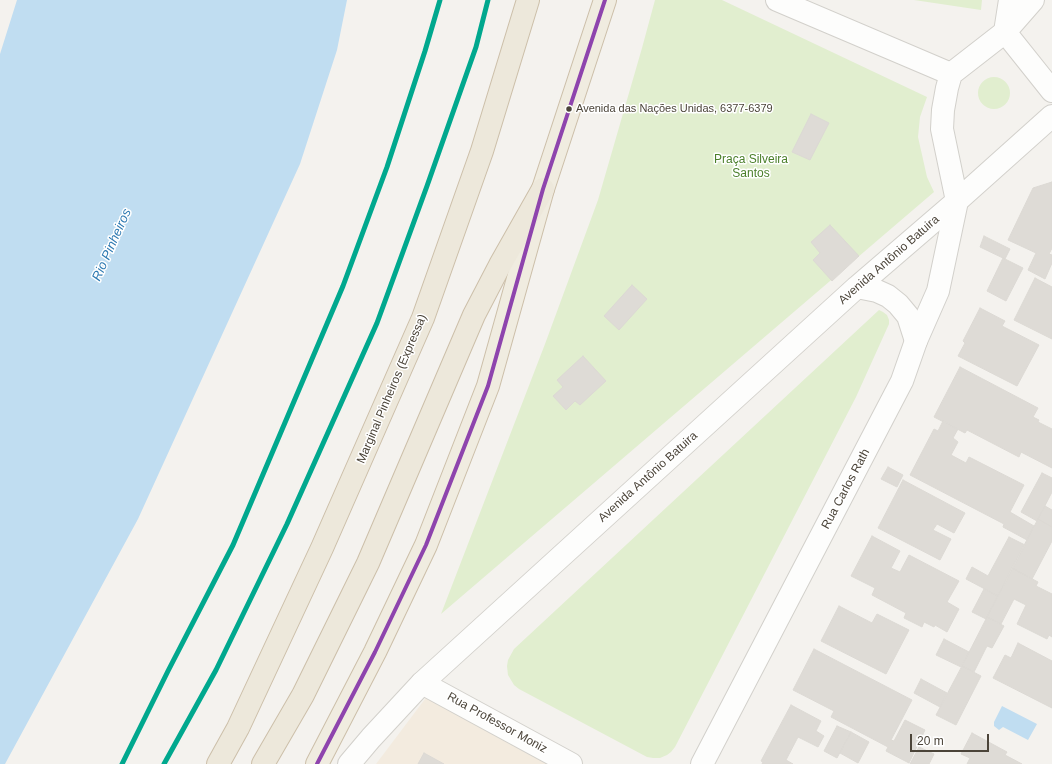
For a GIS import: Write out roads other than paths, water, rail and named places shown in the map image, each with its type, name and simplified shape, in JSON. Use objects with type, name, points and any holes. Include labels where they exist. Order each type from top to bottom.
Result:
[{"type":"highway","name":"Marginal Pinheiros (Expressa)","points":[[218,764],[238,728],[322,548],[423,318],[482,151],[528,0]]},
{"type":"highway","points":[[317,764],[375,652],[426,545],[488,386],[543,189],[605,0]]},
{"type":"highway","points":[[263,764],[303,695],[368,564],[474,314],[543,189]]},
{"type":"street","points":[[776,0],[951,74]]},
{"type":"street","points":[[1010,0],[1005,32],[1052,91]]},
{"type":"street","points":[[957,201],[942,129],[945,96],[951,74],[1005,32],[1033,0]]},
{"type":"street","name":"Avenida Antônio Batuira","points":[[349,764],[422,683],[857,287],[957,201],[1052,116]]},
{"type":"street","name":"Rua Carlos Rath","points":[[702,764],[902,381],[916,341],[938,291],[957,201]]},
{"type":"street","points":[[857,287],[877,291],[888,296],[898,304],[908,316],[916,341]]},
{"type":"street","name":"Rua Professor Moniz","points":[[422,683],[571,764]]},
{"type":"water","name":"Rio Pinheiros","points":[[17,0],[347,0],[337,50],[300,164],[138,519],[5,764],[0,764],[0,54]]},
{"type":"water","points":[[1002,706],[1037,724],[1028,740],[1003,727],[999,730],[994,726],[994,722]]},
{"type":"place","name":"Avenida das Nações Unidas, 6377-6379","points":[[569,109]]},
{"type":"park label","name":"Praça Silveira Santos","points":[[751,167]]}]
